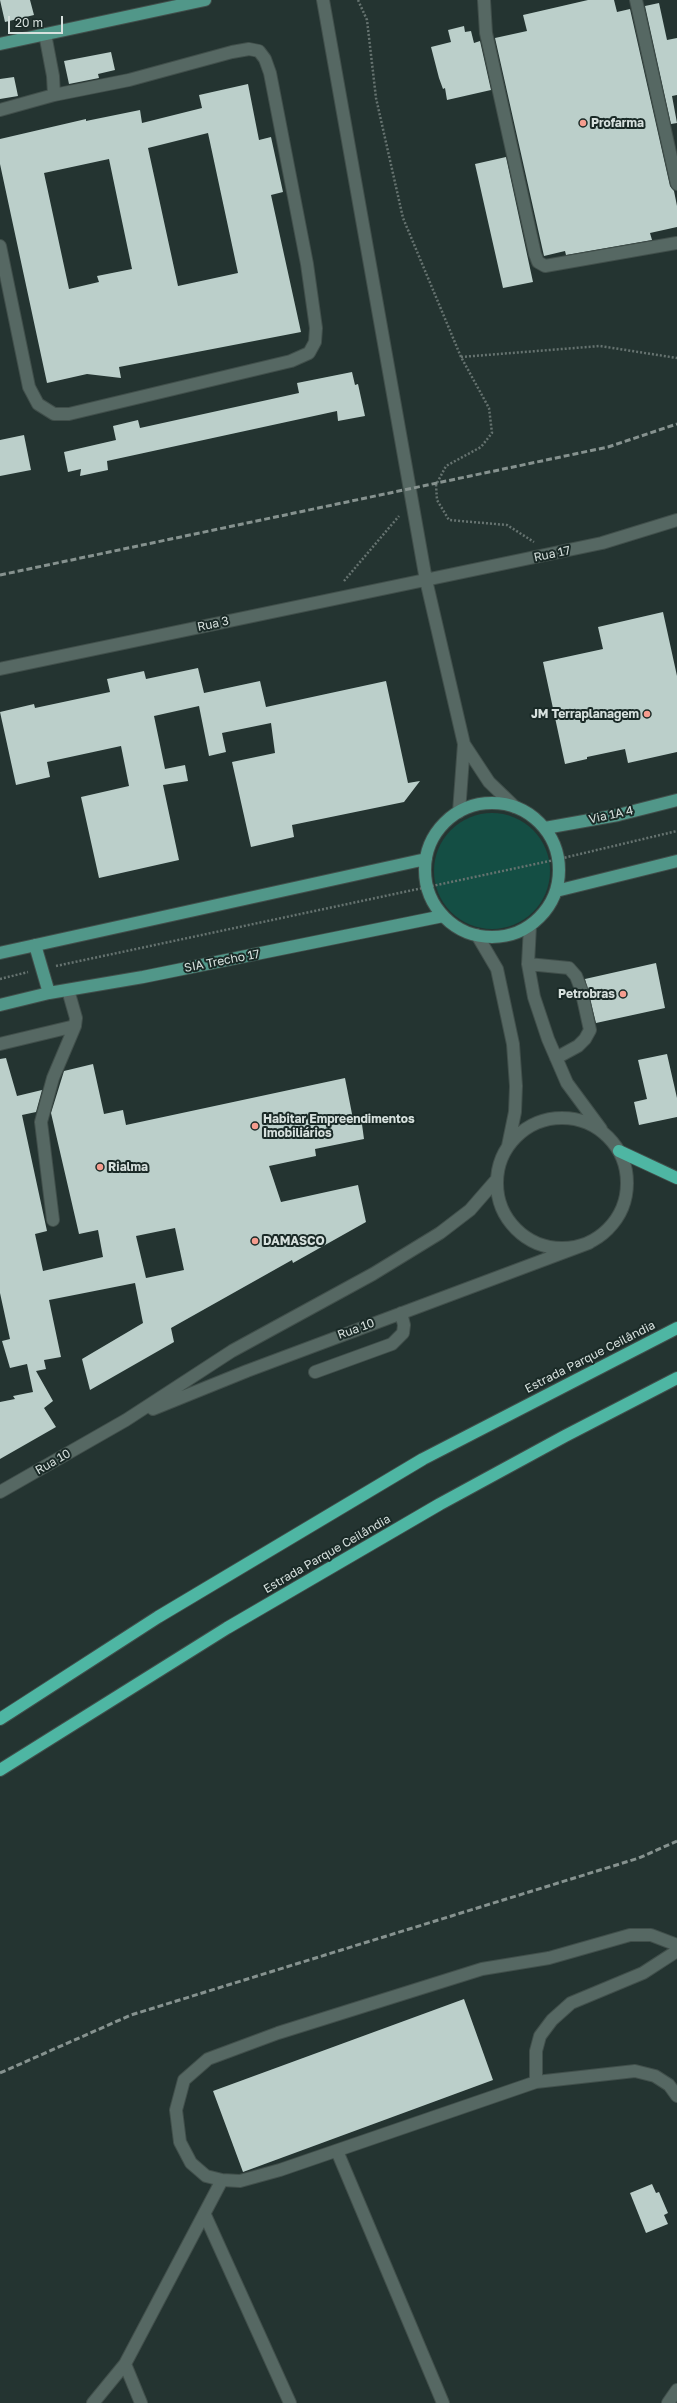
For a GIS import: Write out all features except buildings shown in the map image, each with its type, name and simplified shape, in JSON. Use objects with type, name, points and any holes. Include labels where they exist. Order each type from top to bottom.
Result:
[{"type":"highway","points":[[619,1151],[677,1178]]},
{"type":"highway","name":"Estrada Parque Ceilândia","points":[[0,1719],[158,1617],[423,1459],[677,1328]]},
{"type":"highway","name":"Estrada Parque Ceilândia","points":[[0,1770],[227,1628],[440,1504],[565,1436],[677,1378]]},
{"type":"main road","points":[[0,44],[205,0]]},
{"type":"main road","name":"Via 1A 4","points":[[545,828],[618,815],[677,800]]},
{"type":"main road","points":[[496,803],[515,807],[531,815],[545,828],[554,843],[559,859],[559,875],[556,890],[546,910],[530,926],[513,934],[495,937],[477,935],[458,928],[443,916],[433,903],[427,888],[426,859],[432,840],[443,824],[459,812],[477,805],[496,803]]},
{"type":"main road","points":[[0,953],[426,859]]},
{"type":"main road","points":[[556,890],[677,861]]},
{"type":"main road","name":"SIA Trecho 17","points":[[0,1005],[49,993],[143,977],[443,916]]},
{"type":"main road","points":[[35,945],[49,993]]},
{"type":"street","points":[[323,0],[426,580],[464,744],[459,812]]},
{"type":"street","points":[[484,0],[486,33],[534,254],[538,262],[545,266],[677,243]]},
{"type":"street","points":[[636,0],[677,184]]},
{"type":"street","points":[[45,34],[53,76],[54,95]]},
{"type":"street","points":[[0,110],[54,95],[129,80],[232,52],[249,49],[259,51],[265,59],[270,73],[307,264],[316,328],[315,342],[309,353],[292,361],[69,414],[54,414],[38,404],[29,386],[0,246]]},
{"type":"street","name":"Rua 17","points":[[426,580],[602,543],[677,520]]},
{"type":"street","name":"Rua 3","points":[[0,668],[426,580]]},
{"type":"street","points":[[464,744],[489,782],[515,807]]},
{"type":"street","points":[[477,935],[498,969],[513,1044],[516,1086],[514,1112],[508,1146],[501,1162],[497,1179],[499,1201],[508,1221],[524,1237],[544,1246],[567,1249],[588,1243],[607,1231],[620,1214],[625,1200],[627,1194],[627,1172],[619,1151],[567,1083],[556,1058],[534,997],[528,964],[530,926]]},
{"type":"street","points":[[528,964],[569,968],[576,976],[581,989],[590,1030],[586,1039],[578,1046],[556,1058]]},
{"type":"street","points":[[53,1220],[41,1122],[53,1078],[75,1026],[76,1018],[68,990]]},
{"type":"street","points":[[0,1044],[75,1026]]},
{"type":"street","points":[[508,1146],[524,1131],[543,1121],[564,1118],[586,1122],[604,1133]]},
{"type":"street","name":"Rua 10","points":[[0,1492],[126,1420],[232,1352],[373,1274],[440,1233],[470,1210],[497,1179]]},
{"type":"street","name":"Rua 10","points":[[126,1420],[247,1371],[588,1243]]},
{"type":"street","points":[[315,1372],[392,1344],[403,1333],[404,1325],[401,1313]]},
{"type":"street","points":[[677,1945],[651,1935],[630,1935],[548,1958],[482,1969],[278,2033],[208,2059],[184,2080],[176,2110],[180,2142],[191,2163],[206,2176],[222,2180],[240,2181],[337,2151],[536,2082],[635,2071],[655,2076],[669,2085],[677,2096]]},
{"type":"street","points":[[536,2082],[536,2051],[540,2036],[552,2020],[571,2003],[643,1973],[677,1951]]},
{"type":"street","points":[[337,2151],[443,2403]]},
{"type":"street","points":[[93,2403],[125,2364],[205,2215],[222,2180]]},
{"type":"street","points":[[205,2215],[290,2403]]},
{"type":"street","points":[[125,2364],[141,2403]]},
{"type":"street","points":[[668,2403],[677,2390]]},
{"type":"path","points":[[358,0],[367,20],[376,98],[403,218],[461,357],[489,408],[492,433],[481,447],[446,466],[436,485],[437,500],[449,520],[507,525],[552,554]]},
{"type":"path","points":[[461,357],[600,346],[677,358]]},
{"type":"path","points":[[327,600],[412,501]]},
{"type":"path","points":[[0,979],[427,888],[677,831]]},
{"type":"green space","points":[[492,813],[514,817],[533,830],[546,849],[550,871],[546,893],[533,912],[514,925],[492,929],[470,925],[451,912],[438,893],[434,871],[438,849],[451,830],[470,817]]},
{"type":"railway","points":[[0,575],[608,447],[677,424]]},
{"type":"railway","points":[[0,2073],[131,2015],[639,1858],[677,1841]]},
{"type":"place","name":"Profarma","points":[[583,123]]},
{"type":"place","name":"JM Terraplanagem","points":[[647,714]]},
{"type":"place","name":"Petrobras","points":[[623,994]]},
{"type":"place","name":"Habitar Empreendimentos Imobiliários","points":[[255,1126]]},
{"type":"place","name":"Rialma","points":[[100,1167]]},
{"type":"place","name":"DAMASCO","points":[[255,1241]]}]
